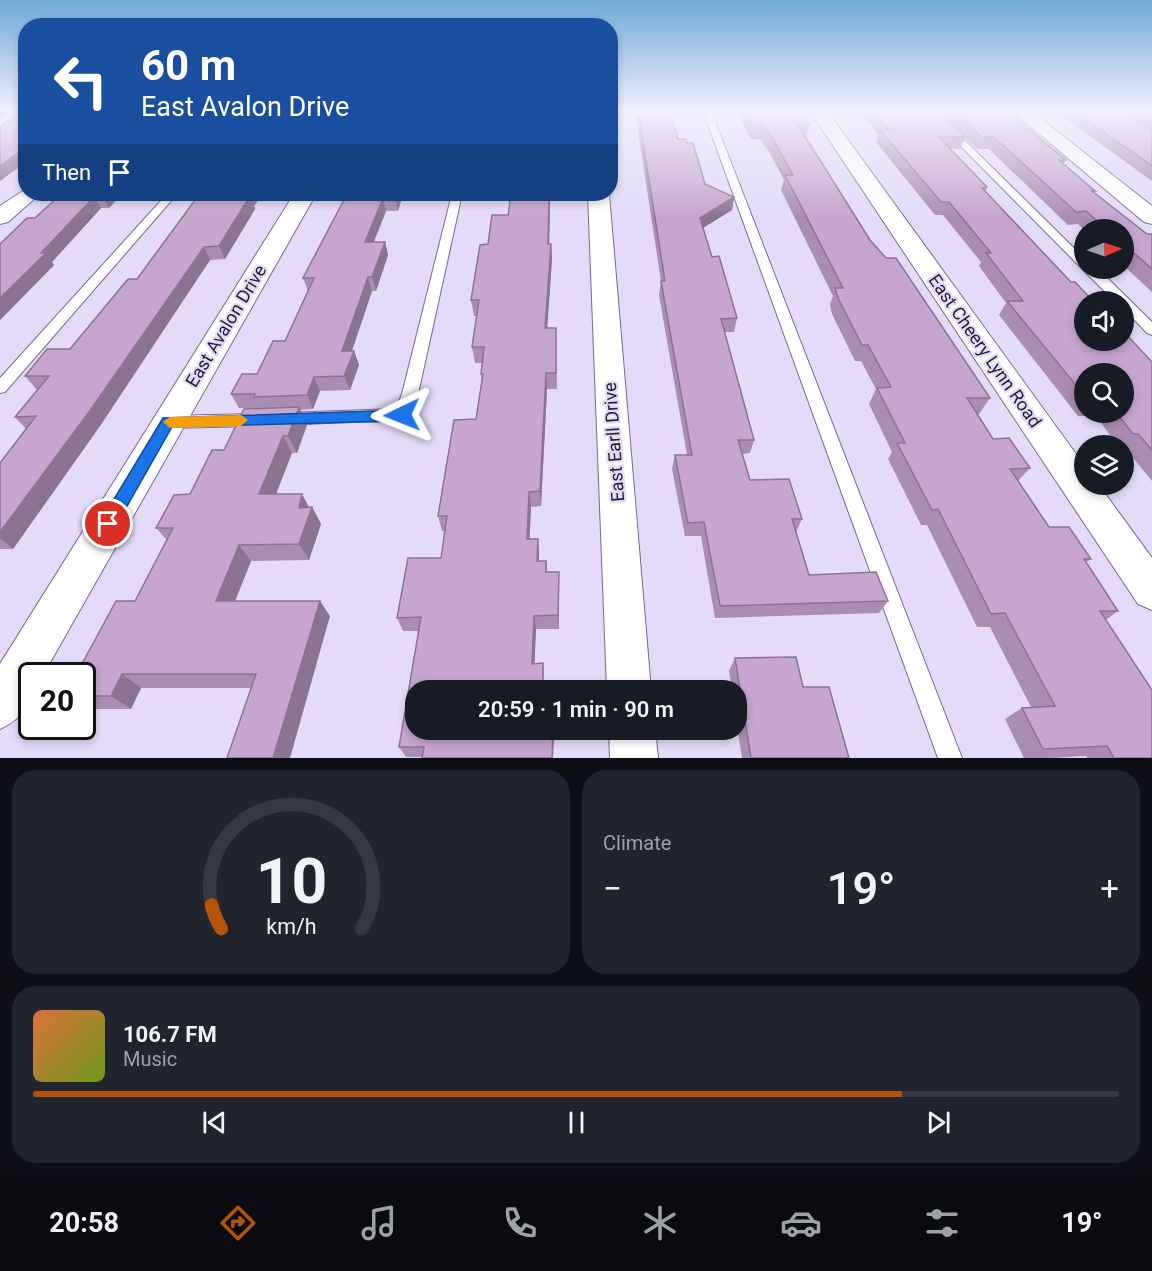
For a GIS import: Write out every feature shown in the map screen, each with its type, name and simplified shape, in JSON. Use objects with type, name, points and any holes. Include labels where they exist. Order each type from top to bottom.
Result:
[{"type":"street","name":"East Cheery Lynn Road","points":[[843,146],[1152,591]]},
{"type":"street","points":[[1064,146],[1152,217]]},
{"type":"street","points":[[0,217],[19,201]]},
{"type":"street","name":"East Avalon Drive","points":[[0,706],[301,201]]},
{"type":"street","name":"East Earll Drive","points":[[598,201],[628,680]]},
{"type":"street","points":[[633,740],[634,758]]},
{"type":"lane","points":[[720,146],[950,758]]},
{"type":"lane","points":[[966,146],[1074,254]]},
{"type":"lane","points":[[0,388],[166,201]]},
{"type":"lane","points":[[168,422],[402,415],[410,394],[455,201]]},
{"type":"lane","points":[[1100,279],[1112,291]]},
{"type":"lane","points":[[1134,313],[1152,330]]},
{"type":"building","points":[[0,146],[18,146],[18,153],[0,166]]},
{"type":"building","points":[[644,146],[694,146],[705,184],[734,197],[700,218],[712,257],[719,256],[737,318],[721,319],[754,440],[738,440],[750,480],[789,479],[802,519],[792,519],[809,575],[876,572],[888,601],[720,606],[704,522],[688,523],[675,455],[692,455],[661,281],[665,281]]},
{"type":"building","points":[[777,146],[811,146],[870,240],[886,258],[896,258],[990,398],[967,398],[993,439],[1009,438],[1030,468],[1010,469],[1049,527],[1069,527],[1091,559],[1084,559],[1118,611],[1100,611],[1152,690],[1152,758],[1114,758],[1107,746],[1043,749],[1022,708],[1055,706],[1005,613],[991,614],[938,509],[932,510],[897,443],[905,443],[877,388],[891,387],[868,345],[862,345],[838,298],[835,288],[843,288],[785,175],[793,175]]},
{"type":"building","points":[[894,146],[948,146],[987,187],[982,188],[1071,282],[1075,282],[1084,291],[1074,291],[1074,351],[1134,351],[1134,343],[1152,362],[1152,450],[1138,434],[1133,434],[1124,423],[1134,423],[1134,363],[1074,363],[1074,383],[1007,301],[1023,301],[986,253],[991,253],[949,202],[941,202]]},
{"type":"building","points":[[1004,146],[1050,146],[1066,160],[1059,160],[1095,191],[1092,191],[1128,219],[1095,219],[1086,211],[1076,212]]},
{"type":"building","points":[[1124,146],[1152,146],[1152,166]]},
{"type":"building","points":[[53,201],[90,201],[41,253],[46,253],[0,298],[0,244],[27,218],[35,218]]},
{"type":"building","points":[[194,201],[247,201],[219,246],[204,247],[89,412],[0,532],[0,463],[36,416],[15,417],[49,376],[25,376],[47,349],[70,349],[128,279],[137,279]]},
{"type":"building","points":[[343,201],[382,201],[365,242],[385,242],[372,277],[368,277],[342,351],[354,351],[344,376],[314,377],[307,395],[254,397],[255,394],[231,394],[242,374],[257,374],[273,341],[285,341],[314,278],[303,278]]},
{"type":"building","points":[[510,201],[549,201],[548,244],[551,244],[545,328],[556,328],[556,373],[546,373],[540,491],[529,492],[527,539],[538,539],[537,561],[546,561],[546,572],[559,572],[558,615],[534,616],[532,664],[543,663],[543,680],[410,680],[421,617],[397,618],[408,558],[441,558],[447,516],[438,516],[454,420],[476,419],[483,374],[481,374],[484,347],[472,347],[479,300],[471,300],[480,245],[488,244],[492,215],[508,215]]},
{"type":"building","points":[[1134,224],[1147,234],[1152,234],[1152,269],[1134,253]]},
{"type":"building","points":[[299,407],[288,436],[283,436],[259,494],[302,494],[299,508],[312,507],[299,544],[239,545],[216,601],[320,601],[273,758],[227,758],[256,674],[122,674],[111,696],[96,696],[96,662],[83,662],[116,601],[135,601],[173,528],[156,528],[174,495],[190,494],[212,450],[224,450],[244,409]]},
{"type":"building","points":[[796,657],[803,687],[829,687],[849,758],[751,758],[747,733],[747,680],[739,680],[735,658]]},
{"type":"building","points":[[405,712],[405,740],[553,740],[552,758],[422,758],[424,747],[399,747]]},
{"type":"slow traffic","points":[[170,422],[241,420]]},
{"type":"route","points":[[108,524],[168,422],[402,415]]}]
